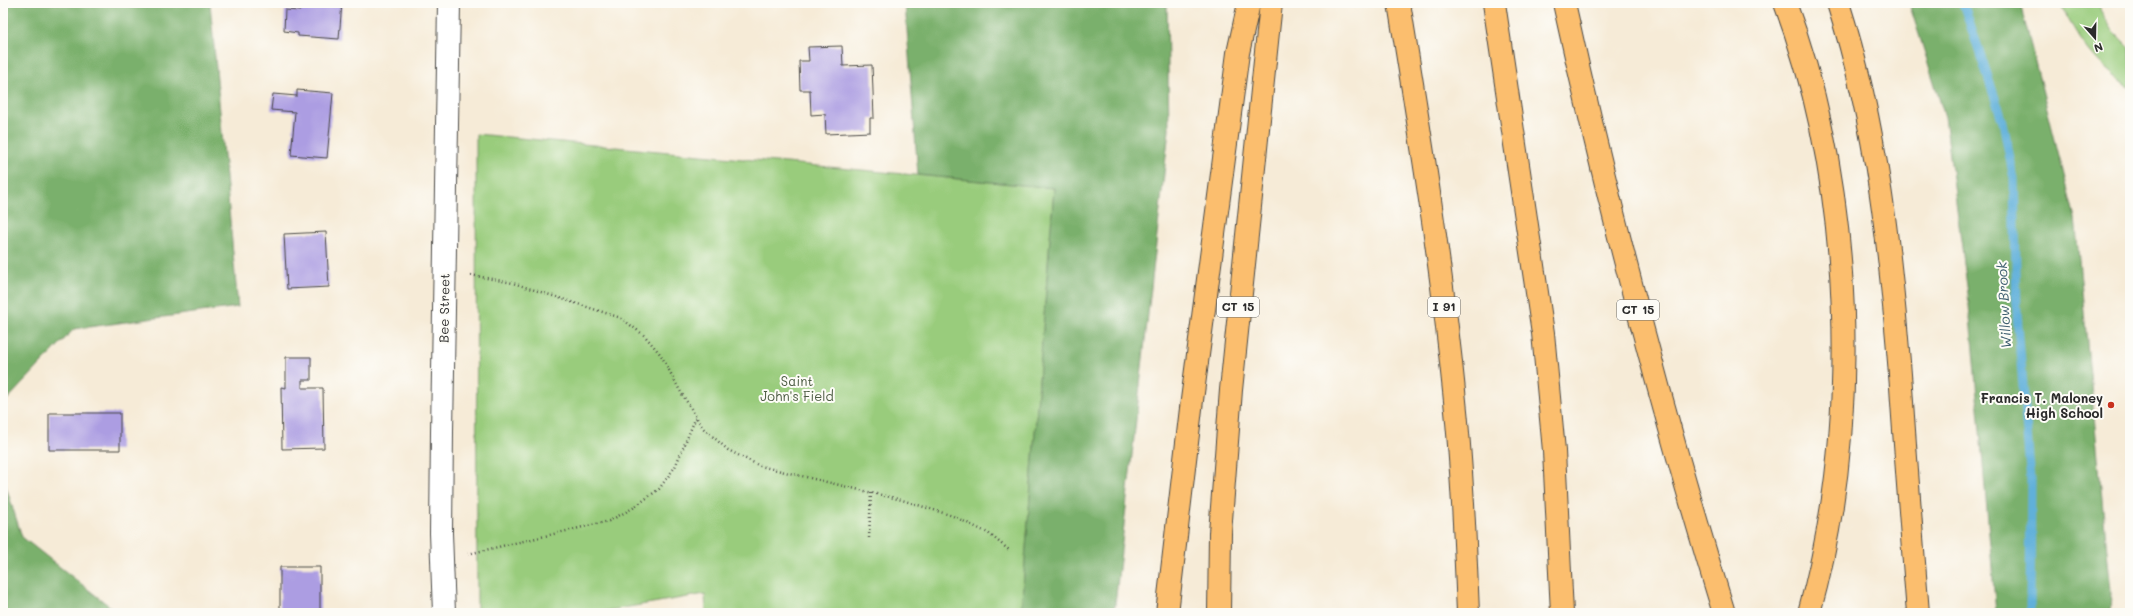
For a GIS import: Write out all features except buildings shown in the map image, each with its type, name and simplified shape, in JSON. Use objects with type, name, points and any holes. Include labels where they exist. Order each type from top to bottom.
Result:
[{"type":"highway","points":[[1168,613],[1191,408],[1238,54],[1249,3]]},
{"type":"highway","name":"CT 15","points":[[1219,613],[1220,534],[1230,390],[1271,3]]},
{"type":"highway","name":"I 91","points":[[1399,3],[1435,235],[1454,392],[1468,613]]},
{"type":"highway","points":[[1494,3],[1543,333],[1554,451],[1562,613]]},
{"type":"highway","name":"CT 15","points":[[1564,3],[1632,285],[1686,488],[1724,613]]},
{"type":"highway","points":[[1785,3],[1811,82],[1820,117],[1834,208],[1842,314],[1842,382],[1837,458],[1827,531],[1809,611]]},
{"type":"highway","points":[[1838,3],[1866,109],[1884,218],[1894,303],[1918,613]]},
{"type":"street","name":"Bee Street","points":[[444,613],[442,559],[448,3]]},
{"type":"path","points":[[444,273],[476,276],[513,283],[621,318],[645,336],[661,355],[703,428],[728,450],[760,466],[870,492],[953,516],[988,533],[1009,550]]},
{"type":"path","points":[[442,559],[477,553],[610,521],[633,508],[658,489],[675,467],[696,417]]},
{"type":"path","points":[[869,538],[870,492]]},
{"type":"green space","points":[[3,3],[210,3],[238,307],[74,329],[3,404]]},
{"type":"green space","points":[[905,3],[1167,3],[1169,130],[1114,613],[1021,613],[1054,188],[918,175]]},
{"type":"green space","points":[[1909,3],[2020,3],[2075,218],[2111,592],[2110,613],[1996,613],[1968,294],[1945,117]]},
{"type":"green space","points":[[2060,3],[2096,3],[2113,31],[2130,48],[2130,88],[2107,70],[2089,50],[2074,29]]},
{"type":"green space","name":"Saint John's Field","points":[[476,134],[1054,188],[1021,613],[706,613],[705,594],[594,613],[477,613]]},
{"type":"green space","points":[[3,477],[22,537],[118,613],[3,613]]},
{"type":"waterway","name":"Willow Brook","points":[[1963,3],[2003,122],[2014,179],[2017,314],[2031,481],[2030,613]]},
{"type":"place","name":"Francis T. Maloney High School","points":[[2111,405]]}]
